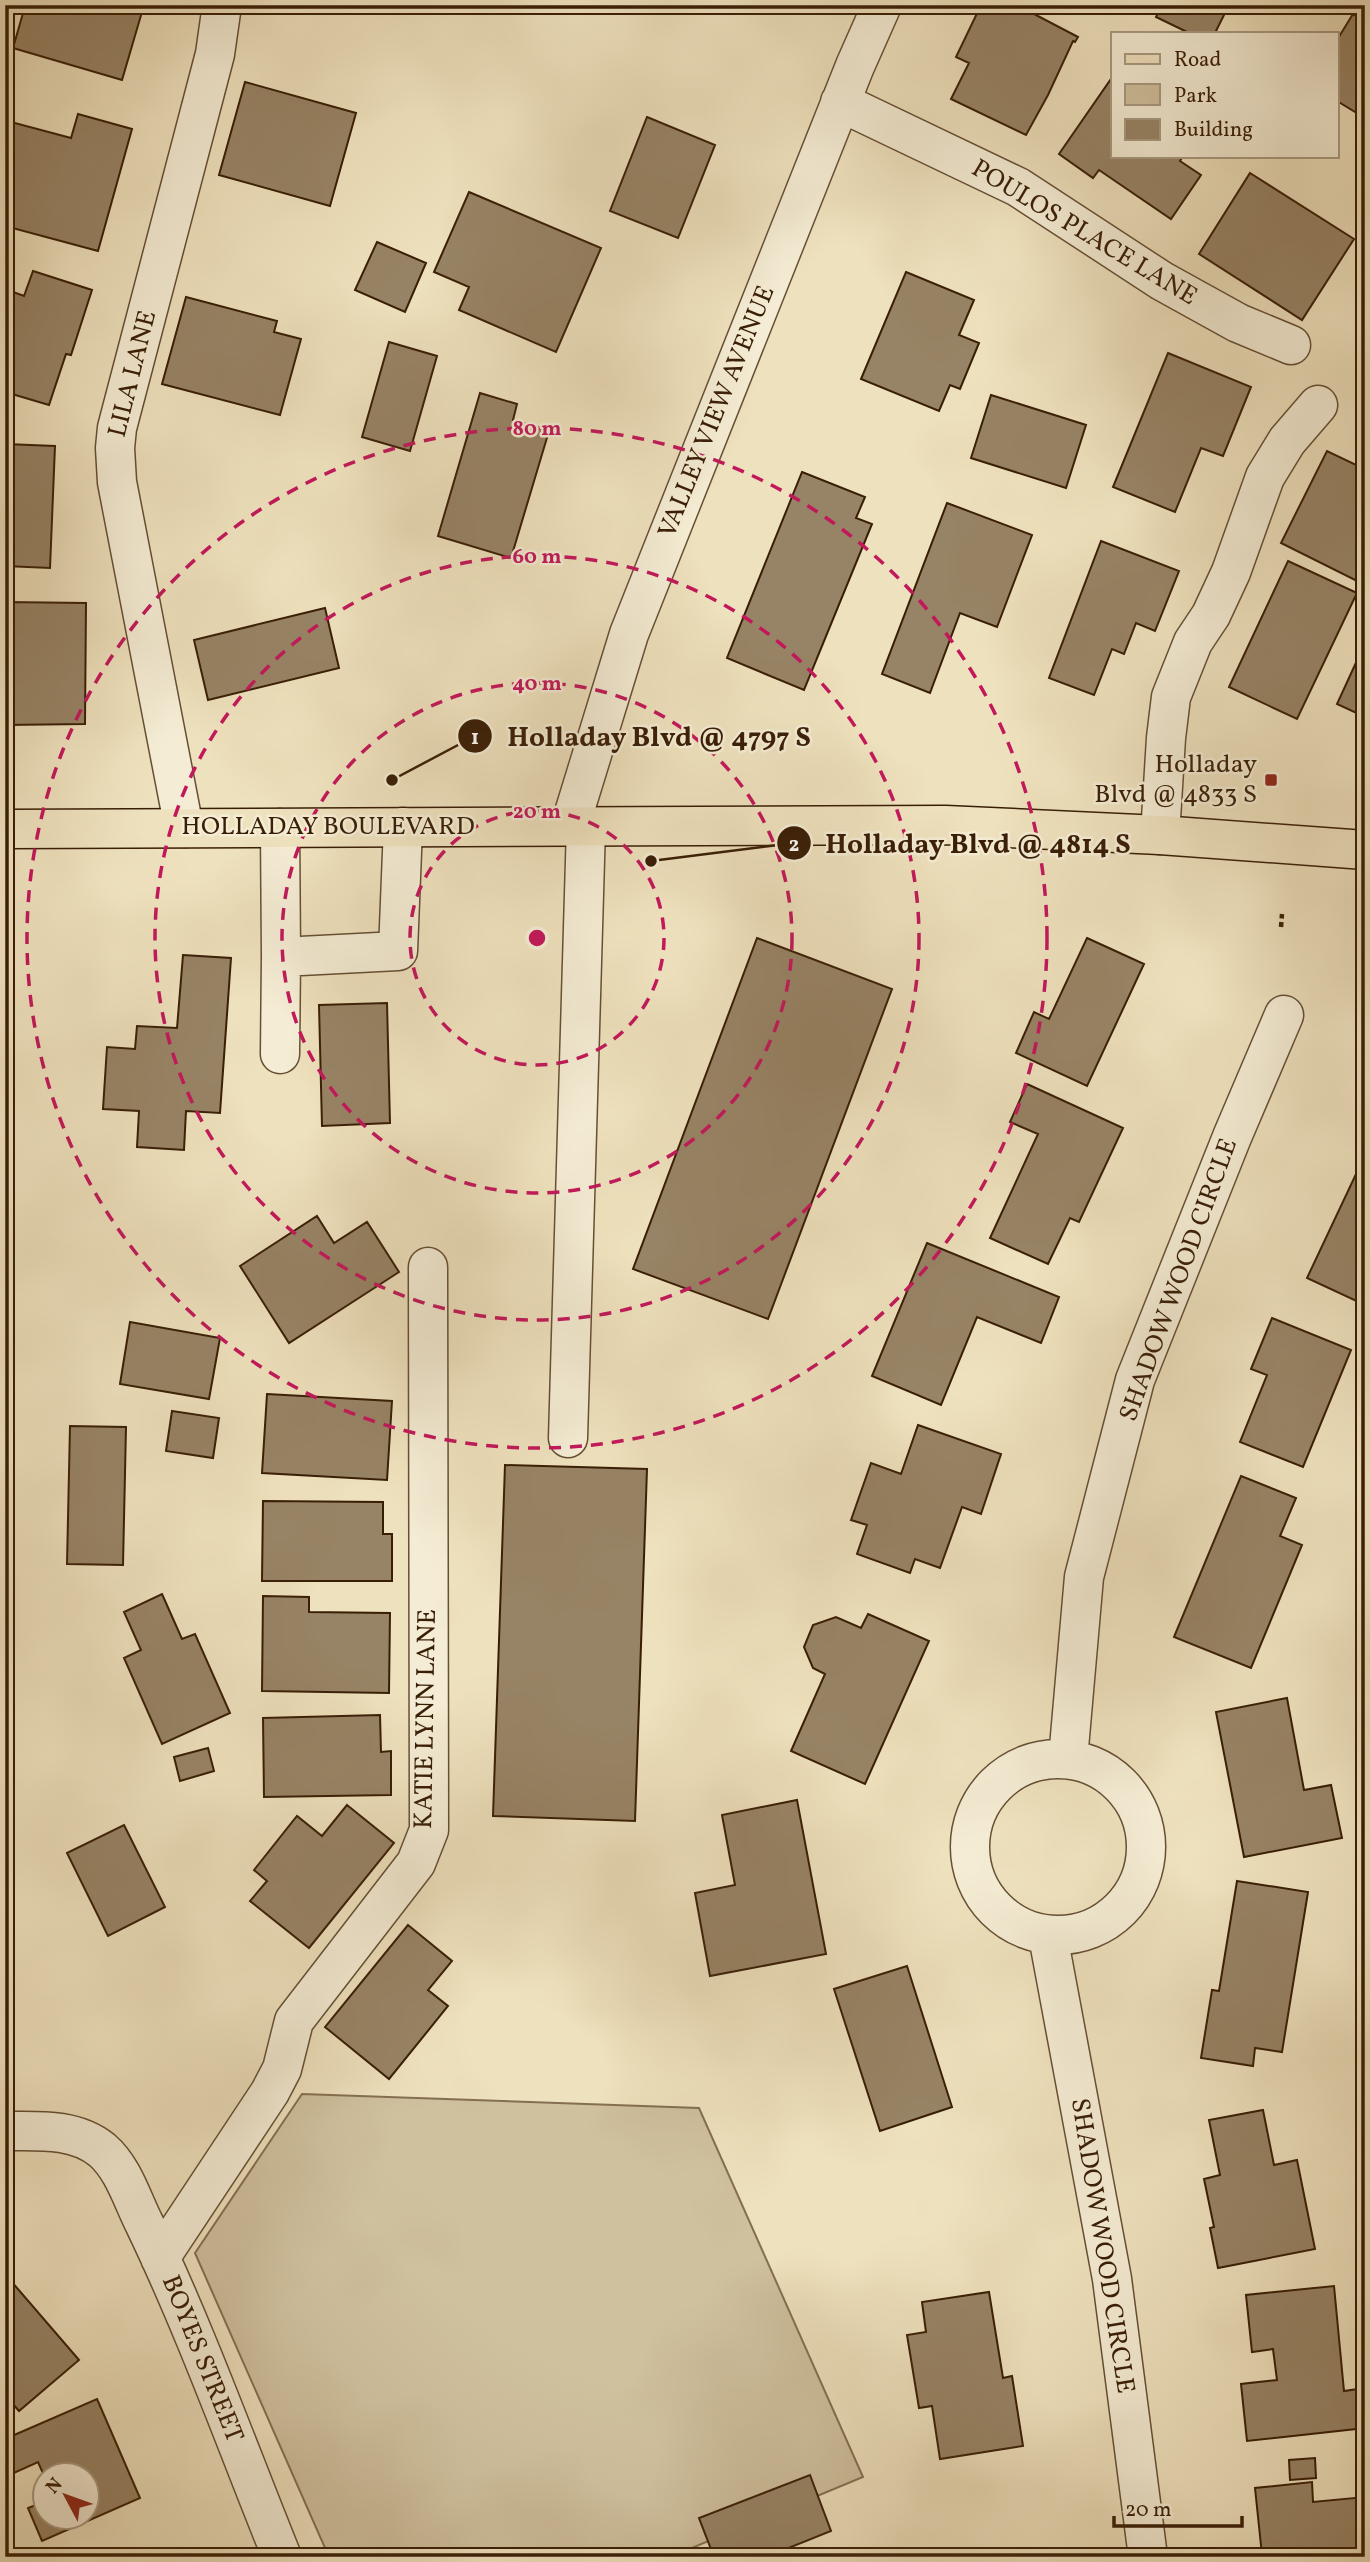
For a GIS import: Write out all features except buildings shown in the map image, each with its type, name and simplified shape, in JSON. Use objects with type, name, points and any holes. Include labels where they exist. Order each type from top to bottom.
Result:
[{"type":"main road","name":"HOLLADAY BOULEVARD","points":[[5,830],[945,824],[1160,835],[1365,850]]},
{"type":"street","name":"LILA LANE","points":[[184,828],[117,482],[115,448],[117,428],[215,54],[222,5]]},
{"type":"street","name":"VALLEY VIEW AVENUE","points":[[568,1438],[578,826],[629,634],[840,102],[882,5]]},
{"type":"street","name":"POULOS PLACE LANE","points":[[840,102],[1018,187],[1162,281],[1238,323],[1291,345]]},
{"type":"street","points":[[1160,835],[1171,696],[1193,642],[1212,615],[1231,572],[1265,477],[1287,441],[1318,405]]},
{"type":"street","points":[[281,957],[398,951],[403,827]]},
{"type":"street","points":[[280,828],[280,1054]]},
{"type":"street","name":"SHADOW WOOD CIRCLE","points":[[1068,1759],[1084,1577],[1135,1380],[1231,1136],[1284,1015]]},
{"type":"street","name":"KATIE LYNN LANE","points":[[160,2258],[270,2092],[282,2069],[294,2021],[416,1863],[429,1830],[428,1267]]},
{"type":"street","points":[[1068,1759],[1101,1769],[1127,1791],[1144,1822],[1147,1857],[1136,1890],[1114,1917],[1083,1933],[1048,1936],[1015,1926],[988,1903],[972,1873],[969,1838],[980,1805],[1002,1778],[1033,1762],[1068,1759]]},
{"type":"street","name":"SHADOW WOOD CIRCLE","points":[[1048,1936],[1112,2279],[1148,2557]]},
{"type":"street","name":"BOYES STREET","points":[[5,2131],[65,2133],[101,2149],[115,2164],[160,2258],[282,2557]]},
{"type":"path","points":[[1281,927],[1282,914]]},
{"type":"green space","points":[[302,2094],[699,2108],[863,2477],[670,2557],[329,2557],[195,2253]]},
{"type":"place","name":"Holladay Blvd @ 4797 S","points":[[392,780]]},
{"type":"place","name":"Holladay Blvd @ 4833 S","points":[[1271,780]]},
{"type":"place","name":"Holladay Blvd @ 4814 S","points":[[651,861]]}]
